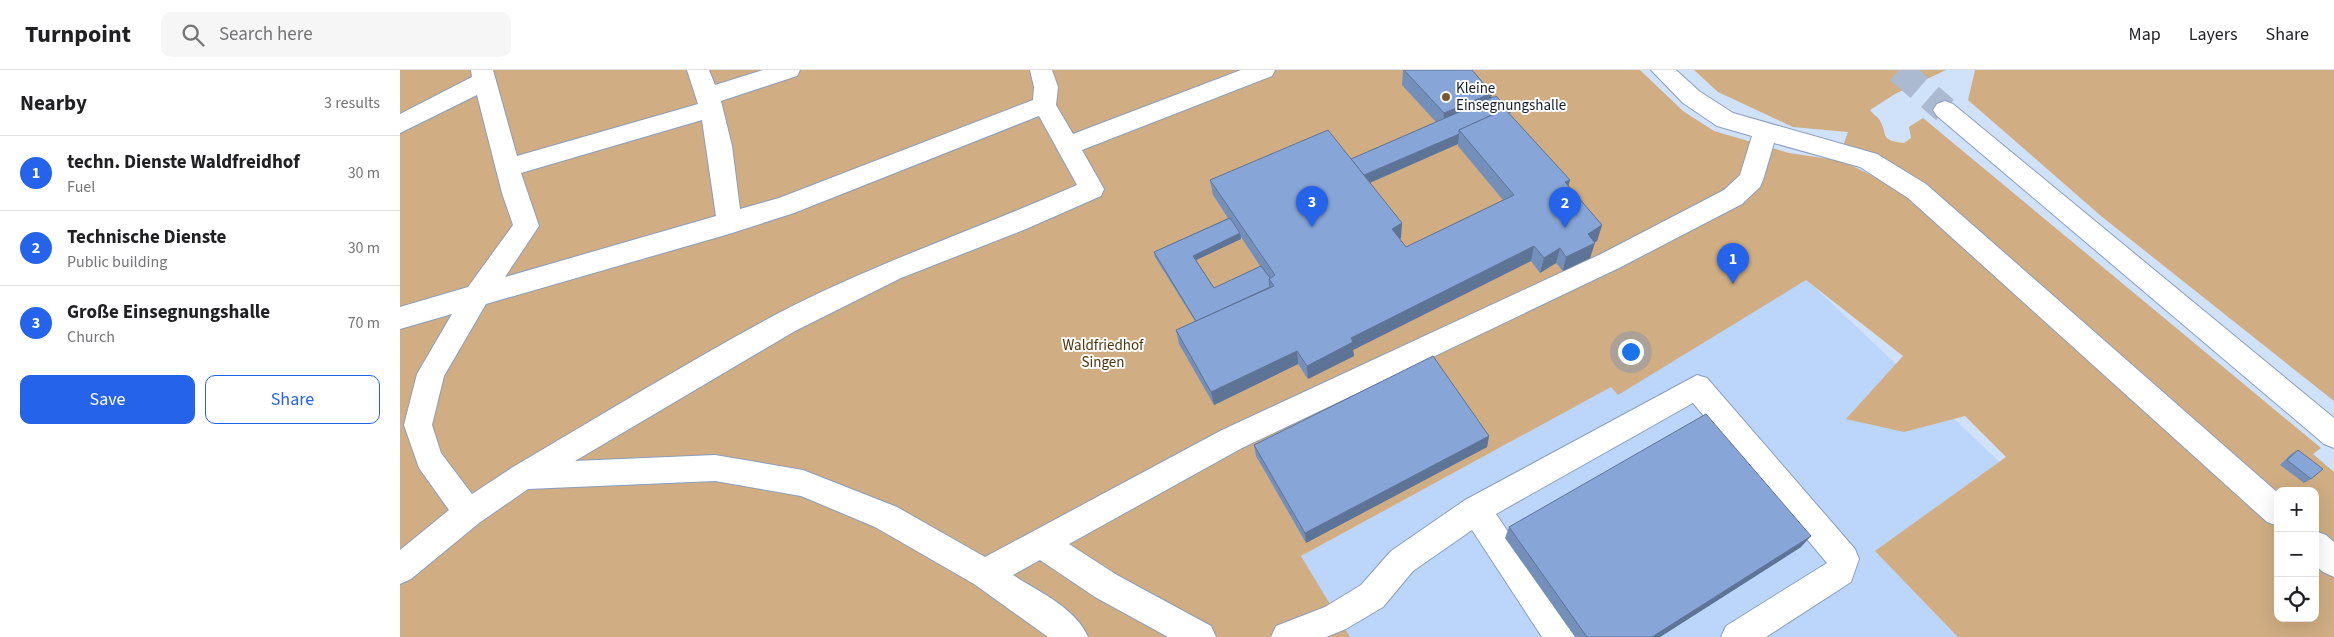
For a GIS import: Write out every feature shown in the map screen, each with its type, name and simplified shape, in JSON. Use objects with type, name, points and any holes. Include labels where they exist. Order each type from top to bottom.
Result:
[{"type":"main road","points":[[698,70],[720,136],[729,224]]},
{"type":"main road","points":[[508,168],[710,102],[788,70]]},
{"type":"main road","points":[[400,569],[468,512],[523,476],[785,323],[892,271],[1018,222],[1092,189],[1044,105],[1046,87],[1041,70]]},
{"type":"main road","points":[[1067,146],[1264,70]]},
{"type":"main road","points":[[1662,70],[1691,97],[1725,120],[1868,160],[1917,191],[2274,508]]},
{"type":"main road","points":[[400,124],[484,76],[508,168],[526,226],[478,294],[431,374],[418,425],[429,459],[468,512]]},
{"type":"main road","points":[[400,318],[478,294],[729,224],[785,206],[1044,105]]},
{"type":"main road","points":[[1945,110],[2334,435]]},
{"type":"main road","points":[[985,574],[1232,439],[1610,261],[1733,197],[1751,180],[1766,131]]},
{"type":"main road","points":[[1287,637],[1335,618],[1372,596],[1402,561],[1476,510],[1697,387],[1844,558],[1840,572],[1737,637]]},
{"type":"main road","points":[[523,476],[715,468],[803,484],[886,517],[985,574],[1048,616],[1072,637]]},
{"type":"main road","points":[[1476,510],[1561,637]]},
{"type":"main road","points":[[1040,543],[1106,586],[1200,637]]},
{"type":"main road","points":[[2319,549],[2334,562]]},
{"type":"shaded area","points":[[1807,280],[2185,637],[1350,637],[1301,556]]},
{"type":"green space","name":"Waldfriedhof Singen","points":[[400,70],[1640,70],[1683,111],[1714,131],[1789,153],[1843,161],[1896,188],[2274,519],[2274,622],[2319,622],[2319,560],[2334,573],[2334,637],[1958,637],[1875,551],[2006,457],[1965,416],[1904,432],[1846,419],[1903,356],[1806,280],[1618,395],[1611,387],[1301,556],[1350,637],[400,637]]},
{"type":"green space","points":[[1694,70],[1946,70],[1895,94],[1870,110],[1879,119],[1887,138],[1904,143],[1911,138],[1909,127],[1923,118],[2321,448],[2313,454],[2334,472],[2334,562],[2319,549],[2319,487],[2274,487],[2274,508],[1917,191],[1841,152],[1848,132],[1793,127],[1718,92]]},
{"type":"green space","points":[[1975,70],[2334,70],[2334,401],[2101,216],[1968,100]]},
{"type":"building","points":[[1404,70],[1472,70],[1492,93],[1444,113]]},
{"type":"building","points":[[1496,96],[1511,112],[1508,113],[1505,109],[1459,130],[1459,134],[1364,175],[1351,159]]},
{"type":"building","points":[[1505,109],[1570,180],[1565,182],[1602,225],[1588,234],[1595,243],[1566,257],[1560,248],[1544,258],[1534,246],[1351,338],[1353,342],[1307,366],[1297,351],[1211,392],[1176,330],[1274,286],[1269,279],[1275,275],[1210,180],[1328,130],[1402,223],[1392,229],[1406,247],[1514,195],[1459,130]]},
{"type":"building","points":[[1230,218],[1240,233],[1193,256],[1214,288],[1261,266],[1270,278],[1270,287],[1196,321],[1154,252]]},
{"type":"building","points":[[1433,356],[1489,436],[1305,533],[1254,445]]},
{"type":"building","points":[[1706,414],[1811,536],[1652,637],[1587,637],[1509,527]]},
{"type":"building","points":[[2298,450],[2323,469],[2311,479],[2287,460]]},
{"type":"tunnel","points":[[1899,70],[1945,110]]},
{"type":"place","name":"Kleine Einsegnungshalle","points":[[1446,97]]},
{"type":"place","name":"Große Einsegnungshalle","points":[[1312,227]]},
{"type":"place","name":"Technische Dienste","points":[[1565,228]]},
{"type":"place","name":"techn. Dienste Waldfreidhof","points":[[1733,284]]}]
